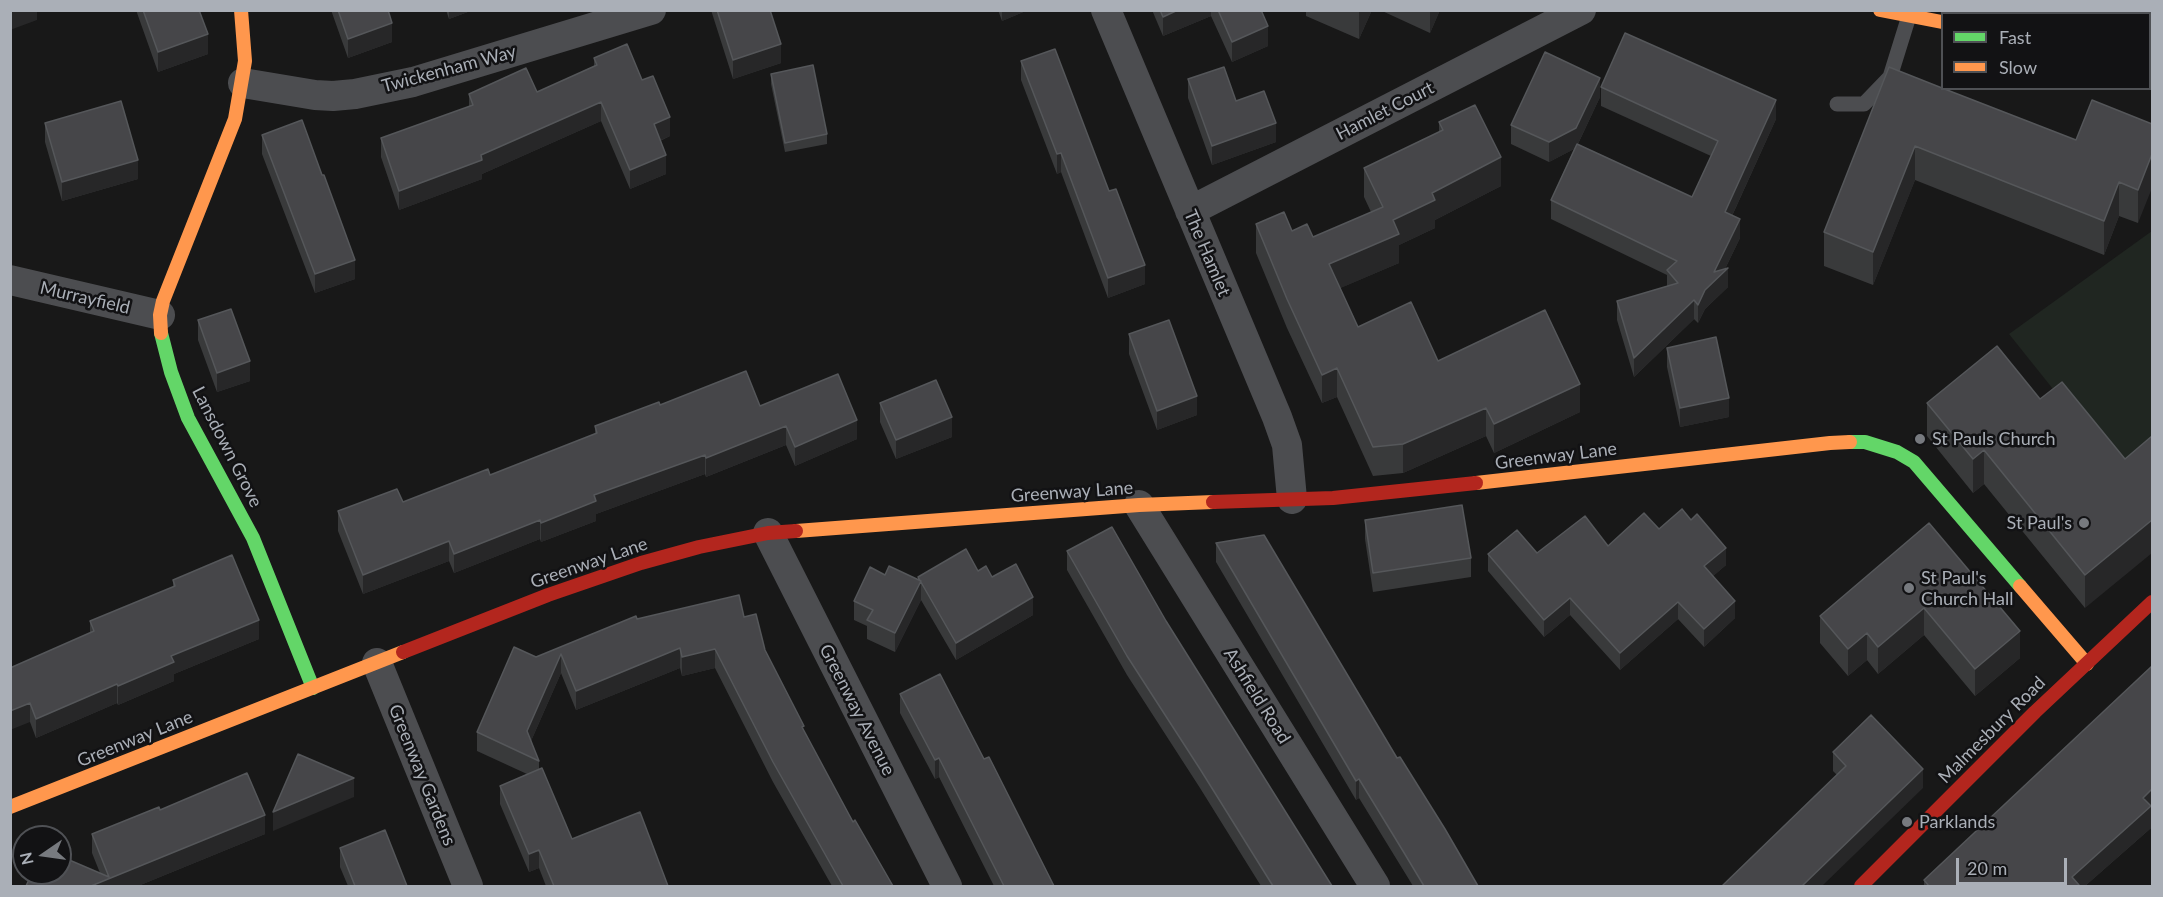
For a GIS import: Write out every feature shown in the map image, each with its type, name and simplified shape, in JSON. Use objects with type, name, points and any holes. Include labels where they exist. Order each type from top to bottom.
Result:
[{"type":"street","name":"Lansdown Grove","points":[[241,10],[244,49],[243,83],[234,119],[169,284],[160,315],[171,372],[188,417],[253,538],[313,688]]},
{"type":"street","name":"Twickenham Way","points":[[243,83],[315,95],[355,94],[413,82],[651,10]]},
{"type":"street","name":"The Hamlet","points":[[1106,10],[1277,417],[1287,445],[1292,499]]},
{"type":"street","name":"Hamlet Court","points":[[1190,211],[1581,10]]},
{"type":"street","points":[[1880,10],[1941,22]]},
{"type":"street","name":"Murrayfield","points":[[10,280],[160,315]]},
{"type":"street","name":"Greenway Lane","points":[[10,807],[588,580],[699,547],[768,533],[1139,505],[1401,492],[1830,443],[1865,442],[1897,452],[1914,462],[2087,664]]},
{"type":"street","name":"Ashfield Road","points":[[1139,505],[1375,886]]},
{"type":"street","name":"Greenway Avenue","points":[[768,533],[947,886]]},
{"type":"street","name":"Malmesbury Road","points":[[1873,882],[2036,712],[2152,602]]},
{"type":"street","name":"Greenway Gardens","points":[[377,663],[468,886]]},
{"type":"lane","points":[[1837,104],[1864,104],[1890,76],[1909,16]]},
{"type":"shaded area","points":[[2152,231],[2152,513],[2009,334]]},
{"type":"building","points":[[143,10],[199,10],[208,34],[158,52]]},
{"type":"building","points":[[338,10],[388,10],[392,23],[348,39]]},
{"type":"building","points":[[717,10],[770,10],[781,44],[733,60]]},
{"type":"building","points":[[1160,10],[1178,10],[1163,17]]},
{"type":"building","points":[[1218,10],[1261,10],[1268,26],[1232,42]]},
{"type":"building","points":[[1625,33],[1776,100],[1725,212],[1740,219],[1714,272],[1728,268],[1705,290],[1698,305],[1694,300],[1634,358],[1617,301],[1678,283],[1667,270],[1677,261],[1551,200],[1577,144],[1692,197],[1718,141],[1601,87]]},
{"type":"building","points":[[627,44],[642,80],[653,76],[670,117],[654,124],[666,155],[630,170],[601,102],[481,155],[482,160],[399,191],[381,138],[473,105],[469,94],[526,68],[537,92],[597,65],[594,58]]},
{"type":"building","points":[[1055,49],[1109,191],[1116,189],[1145,265],[1108,278],[1061,153],[1057,154],[1021,61]]},
{"type":"building","points":[[1545,52],[1600,78],[1576,128],[1549,142],[1511,125]]},
{"type":"building","points":[[813,65],[827,134],[785,143],[771,74]]},
{"type":"building","points":[[1224,67],[1236,101],[1264,91],[1276,123],[1212,146],[1188,79]]},
{"type":"building","points":[[1889,67],[1941,87],[1941,90],[1948,90],[2076,140],[2092,100],[2152,124],[2152,154],[2138,190],[2119,182],[2104,221],[1915,146],[1873,252],[1824,232]]},
{"type":"building","points":[[121,101],[138,160],[62,182],[45,123]]},
{"type":"building","points":[[1475,105],[1501,157],[1432,193],[1435,200],[1393,220],[1399,234],[1329,264],[1358,327],[1411,302],[1438,361],[1545,310],[1580,384],[1494,424],[1486,408],[1403,444],[1373,447],[1337,368],[1322,375],[1256,224],[1284,212],[1292,231],[1307,224],[1313,237],[1383,207],[1364,168],[1443,130],[1439,122]]},
{"type":"building","points":[[302,120],[355,260],[315,274],[262,135]]},
{"type":"building","points":[[231,309],[250,361],[217,373],[198,320]]},
{"type":"building","points":[[1169,320],[1197,396],[1157,411],[1129,334]]},
{"type":"building","points":[[1716,337],[1729,398],[1680,408],[1667,348]]},
{"type":"building","name":"St Paul's","points":[[1997,346],[2040,399],[2062,382],[2125,459],[2152,436],[2152,520],[2085,575],[1984,450],[1973,459],[1927,403]]},
{"type":"building","points":[[746,371],[760,406],[838,374],[857,420],[795,447],[786,426],[706,458],[705,455],[594,495],[596,501],[454,554],[449,541],[363,575],[338,511],[397,489],[403,502],[488,469],[490,475],[597,433],[595,426],[659,402],[660,405]]},
{"type":"building","points":[[936,380],[952,417],[896,440],[880,403]]},
{"type":"building","points":[[1462,505],[1471,558],[1373,573],[1365,520]]},
{"type":"building","points":[[1682,509],[1691,520],[1697,514],[1726,548],[1704,566],[1735,601],[1704,629],[1678,602],[1620,653],[1570,598],[1544,620],[1488,554],[1517,530],[1537,553],[1585,516],[1608,546],[1644,513],[1659,529]]},
{"type":"building","points":[[1929,523],[2020,631],[1975,669],[1924,608],[1878,647],[1867,633],[1848,649],[1820,616]]},
{"type":"building","points":[[1112,527],[1166,621],[1332,886],[1273,886],[1127,656],[1067,551]]},
{"type":"building","points":[[1264,535],[1397,758],[1400,757],[1478,886],[1424,886],[1359,779],[1356,781],[1216,543]]},
{"type":"building","points":[[966,549],[978,571],[986,566],[992,577],[1016,564],[1033,597],[956,643],[918,577]]},
{"type":"building","points":[[232,555],[259,620],[171,656],[174,662],[36,719],[30,703],[10,711],[10,668],[94,631],[90,621],[175,586],[173,580]]},
{"type":"building","points":[[889,566],[921,581],[895,633],[867,620],[873,610],[854,601],[870,567],[885,575]]},
{"type":"building","points":[[739,595],[744,617],[756,614],[765,650],[804,726],[802,727],[853,822],[855,820],[893,886],[843,886],[773,762],[715,649],[682,657],[680,648],[576,691],[561,654],[527,731],[539,761],[477,732],[514,647],[536,657],[636,616],[637,619]]},
{"type":"building","points":[[2152,666],[2152,789],[2143,798],[2151,806],[2072,877],[2078,886],[1929,886],[1924,880]]},
{"type":"building","points":[[940,674],[984,759],[989,757],[1054,886],[1004,886],[939,758],[935,760],[900,694]]},
{"type":"building","points":[[1871,715],[1923,769],[1802,886],[1722,886],[1846,766],[1833,752]]},
{"type":"building","points":[[298,754],[354,778],[273,812]]},
{"type":"building","points":[[542,768],[572,839],[640,812],[668,886],[554,886],[539,850],[529,854],[500,786]]},
{"type":"building","points":[[247,773],[265,815],[91,886],[26,886],[72,885],[72,861],[109,877],[92,834],[159,807],[160,810]]},
{"type":"building","points":[[385,830],[407,886],[355,886],[340,848]]},
{"type":"traffic: fast","points":[[161,333],[171,372],[188,418],[253,538],[313,688]]},
{"type":"traffic: fast","points":[[1850,442],[1865,442],[1897,452],[1914,462],[2020,586]]},
{"type":"traffic: slow","points":[[161,333],[160,315],[163,301],[235,119],[245,61],[241,10]]},
{"type":"traffic: slow","points":[[1880,10],[1941,22]]},
{"type":"traffic: slow","points":[[1476,483],[1850,442]]},
{"type":"traffic: slow","points":[[796,531],[1139,505],[1213,502]]},
{"type":"traffic: slow","points":[[2020,586],[2087,664]]},
{"type":"traffic: slow","points":[[10,807],[403,652]]},
{"type":"traffic: jam","points":[[1213,502],[1333,498],[1476,483]]},
{"type":"traffic: jam","points":[[403,652],[548,595],[641,563],[699,547],[768,533],[796,531]]},
{"type":"traffic: jam","points":[[1861,886],[2035,712],[2152,602]]},
{"type":"place","name":"St Pauls Church","points":[[1920,439]]},
{"type":"place","name":"St Paul's","points":[[2084,523]]},
{"type":"place","name":"St Paul's Church Hall","points":[[1909,588]]},
{"type":"place","name":"Parklands","points":[[1907,822]]}]
